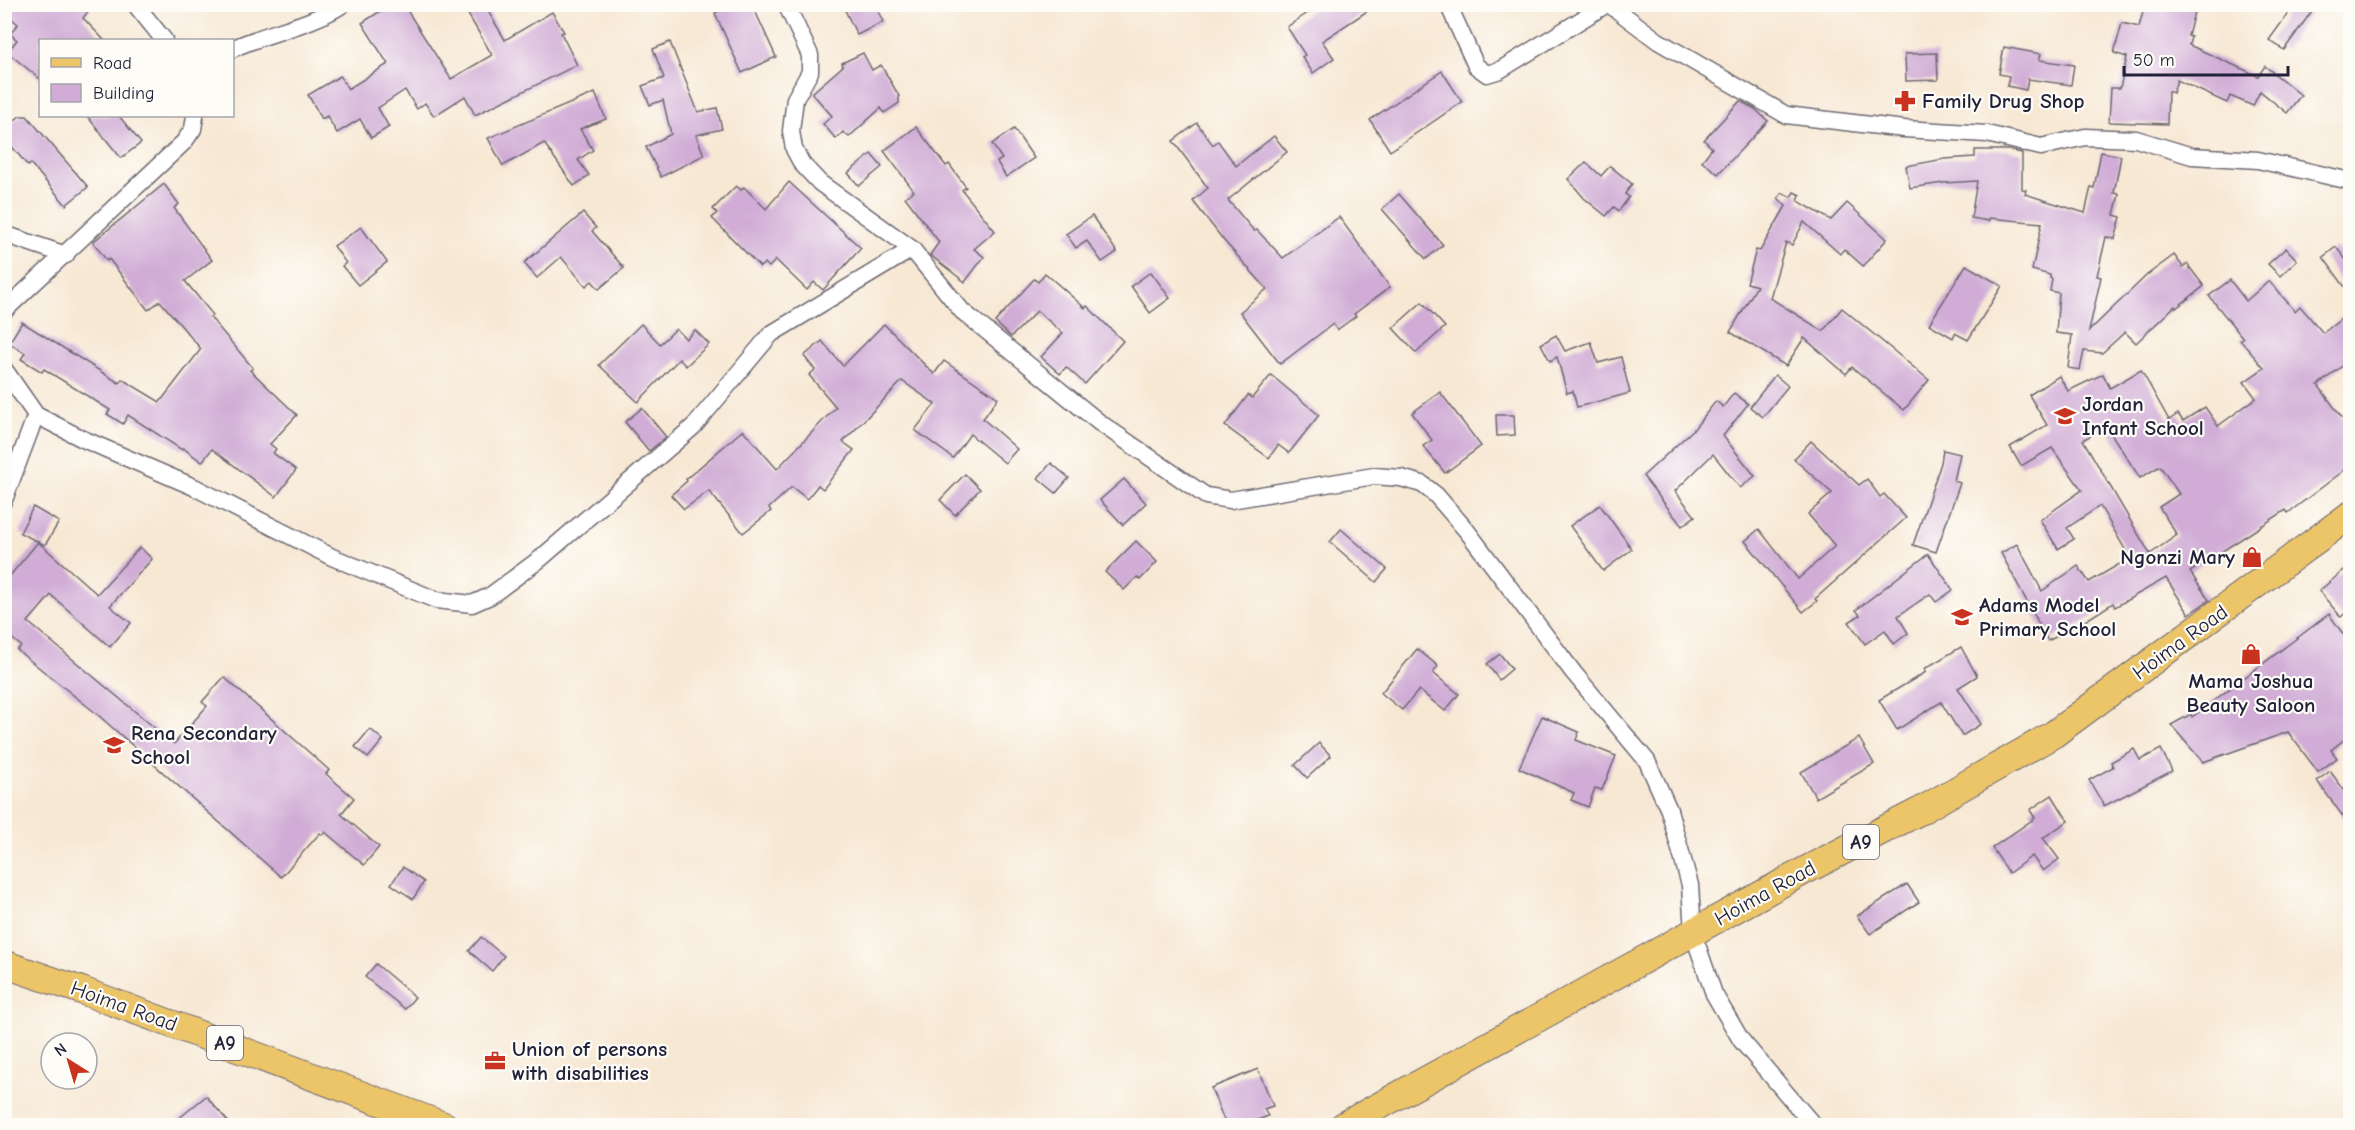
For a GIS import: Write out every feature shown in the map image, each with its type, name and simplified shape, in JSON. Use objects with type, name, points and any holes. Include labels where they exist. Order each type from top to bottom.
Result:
[{"type":"main road","name":"Hoima Road","points":[[1343,1125],[1920,811],[2054,734],[2350,515]]},
{"type":"main road","name":"Hoima Road","points":[[4,964],[445,1125]]},
{"type":"street","points":[[135,4],[163,39]]},
{"type":"street","points":[[234,48],[328,14],[343,4]]},
{"type":"street","points":[[786,4],[810,55],[810,72],[795,99],[791,131],[802,164],[820,183],[912,249],[962,310],[1100,423],[1206,496],[1231,500],[1374,476],[1401,478],[1422,484],[1436,495],[1467,531],[1573,672],[1647,760],[1669,810],[1690,885],[1693,933],[1714,994],[1741,1040],[1814,1125]]},
{"type":"street","points":[[1448,4],[1476,66],[1487,74],[1500,70],[1608,4],[1658,41],[1786,115],[1904,129],[1987,134],[2041,147],[2085,137],[2136,139],[2192,156],[2258,160],[2350,181]]},
{"type":"street","points":[[4,311],[184,142],[193,129],[195,117]]},
{"type":"street","points":[[4,234],[66,255]]},
{"type":"street","points":[[4,369],[36,415],[83,439],[194,487],[332,557],[436,600],[472,604],[490,596],[540,559],[694,426],[771,334],[912,249]]},
{"type":"street","points":[[4,500],[36,415]]},
{"type":"building","points":[[4,4],[94,4],[83,18],[103,39],[39,39],[39,78],[7,52],[17,40],[10,34],[18,24],[4,12]]},
{"type":"building","points":[[391,4],[403,4],[451,79],[492,55],[462,4],[484,4],[505,40],[552,12],[564,32],[561,33],[577,65],[475,115],[465,96],[434,116],[425,103],[417,109],[405,90],[378,108],[389,127],[371,138],[360,119],[337,133],[327,116],[322,119],[308,95],[340,76],[348,89],[388,64],[362,23]]},
{"type":"building","points":[[734,4],[752,4],[776,57],[742,73],[715,13]]},
{"type":"building","points":[[842,4],[875,4],[883,22],[857,35]]},
{"type":"building","points":[[1321,4],[1378,4],[1322,41],[1334,58],[1313,73],[1302,57],[1305,55],[1287,27]]},
{"type":"building","points":[[2145,4],[2196,4],[2188,36],[2191,37],[2189,45],[2258,76],[2265,66],[2301,95],[2287,113],[2260,91],[2253,106],[2230,96],[2227,103],[2177,80],[2173,93],[2168,91],[2167,124],[2109,122],[2111,88],[2120,88],[2127,57],[2114,53],[2122,23],[2139,27]]},
{"type":"building","points":[[2295,4],[2317,4],[2284,50],[2269,40]]},
{"type":"building","points":[[670,42],[698,112],[717,108],[722,129],[696,135],[704,155],[661,177],[646,147],[671,134],[663,100],[650,105],[642,86],[664,78],[653,49]]},
{"type":"building","points":[[2004,47],[2041,54],[2039,60],[2074,65],[2071,85],[2028,79],[2026,90],[2007,86],[2009,76],[1999,74]]},
{"type":"building","points":[[863,53],[872,70],[881,65],[899,96],[899,103],[884,113],[881,108],[849,137],[843,132],[836,139],[823,124],[832,116],[812,93],[843,66],[842,63]]},
{"type":"building","points":[[1937,53],[1938,80],[1906,81],[1905,54]]},
{"type":"building","points":[[1442,71],[1462,102],[1390,151],[1370,120]]},
{"type":"building","points":[[595,93],[606,119],[580,129],[593,150],[578,160],[589,175],[574,186],[544,143],[503,166],[488,138]]},
{"type":"building","points":[[1740,101],[1755,109],[1768,121],[1718,174],[1702,161],[1712,148],[1704,140]]},
{"type":"building","points":[[20,116],[27,116],[88,187],[66,205],[31,164],[28,166],[4,137],[4,128]]},
{"type":"building","points":[[88,117],[120,117],[141,143],[121,158]]},
{"type":"building","points":[[1197,123],[1213,145],[1218,141],[1236,166],[1274,136],[1287,152],[1228,200],[1254,231],[1257,230],[1283,258],[1339,217],[1390,287],[1337,330],[1333,324],[1280,364],[1240,312],[1267,289],[1225,242],[1193,201],[1208,188],[1173,141]]},
{"type":"building","points":[[916,127],[946,166],[949,164],[966,187],[962,190],[995,231],[974,249],[984,257],[965,282],[930,255],[939,242],[905,197],[914,191],[884,151]]},
{"type":"building","points":[[1014,129],[1034,158],[1006,177],[997,162],[1002,159],[992,144]]},
{"type":"building","points":[[1975,150],[2008,150],[2022,153],[2022,189],[2026,190],[2025,194],[2085,213],[2091,187],[2094,188],[2101,152],[2121,156],[2114,193],[2119,194],[2114,215],[2121,217],[2115,239],[2106,237],[2097,276],[2101,277],[2089,331],[2147,275],[2174,255],[2183,267],[2187,264],[2204,286],[2176,308],[2175,306],[2136,343],[2125,332],[2102,353],[2084,351],[2080,370],[2068,368],[2072,335],[2056,333],[2059,293],[2050,291],[2052,279],[2050,275],[2032,270],[2042,223],[1971,218],[1977,181],[1910,188],[1906,166],[1944,159],[1975,157]]},
{"type":"building","points":[[871,154],[882,167],[859,186],[848,173]]},
{"type":"building","points":[[1586,162],[1601,176],[1610,166],[1632,184],[1625,194],[1629,197],[1619,211],[1614,207],[1606,216],[1584,198],[1568,179]]},
{"type":"building","points":[[789,182],[861,248],[823,290],[814,282],[807,290],[776,260],[769,267],[765,263],[760,267],[712,218],[717,213],[713,209],[736,186],[741,190],[744,187],[766,209]]},
{"type":"building","points":[[164,184],[179,204],[174,208],[212,260],[185,281],[213,315],[210,317],[253,368],[250,370],[297,415],[270,444],[276,449],[273,453],[296,470],[276,497],[212,449],[202,462],[128,415],[123,424],[107,414],[110,410],[44,369],[42,372],[21,359],[25,353],[9,343],[22,322],[119,383],[122,379],[160,402],[201,349],[160,301],[148,310],[93,242]]},
{"type":"building","points":[[1794,192],[1800,195],[1798,201],[1831,220],[1847,203],[1887,239],[1863,266],[1844,249],[1840,254],[1804,222],[1792,245],[1786,242],[1770,298],[1823,331],[1842,308],[1929,380],[1904,410],[1852,367],[1846,374],[1804,338],[1786,366],[1730,332],[1757,286],[1747,283],[1756,250],[1760,251],[1786,206],[1778,198],[1782,193],[1791,197]]},
{"type":"building","points":[[1399,194],[1443,245],[1426,259],[1382,209]]},
{"type":"building","points":[[583,213],[596,228],[592,231],[624,268],[599,289],[592,281],[586,286],[561,257],[537,278],[524,263]]},
{"type":"building","points":[[1092,216],[1117,252],[1102,262],[1087,241],[1076,248],[1066,234]]},
{"type":"building","points":[[361,227],[387,262],[358,285],[342,266],[346,263],[334,246]]},
{"type":"building","points":[[2336,247],[2350,265],[2350,294],[2323,257]]},
{"type":"building","points":[[2286,248],[2297,260],[2280,276],[2268,264]]},
{"type":"building","points":[[1966,265],[2002,286],[1968,340],[1955,333],[1953,338],[1929,324]]},
{"type":"building","points":[[1151,272],[1170,298],[1150,313],[1131,286]]},
{"type":"building","points":[[1045,273],[1085,308],[1087,306],[1123,341],[1085,384],[1066,367],[1060,374],[1041,357],[1063,333],[1037,311],[1011,337],[995,322],[1034,279],[1038,282]]},
{"type":"building","points":[[2230,280],[2246,301],[2269,281],[2295,311],[2300,306],[2323,333],[2350,312],[2350,360],[2318,385],[2350,429],[2350,466],[2288,513],[2286,510],[2190,572],[2209,600],[2189,614],[2166,578],[2115,607],[2113,603],[2048,641],[2001,553],[2017,544],[2042,591],[2078,566],[2089,582],[2130,558],[2100,506],[2067,528],[2074,539],[2058,549],[2040,520],[2082,490],[2052,448],[2021,466],[2010,447],[2047,425],[2029,395],[2059,376],[2068,391],[2103,374],[2110,388],[2141,370],[2169,420],[2178,414],[2183,421],[2205,407],[2218,426],[2256,398],[2244,382],[2264,368],[2240,340],[2243,338],[2209,296]],"holes":[[[2106,426],[2140,478],[2160,466],[2179,494],[2159,507],[2177,535],[2150,554],[2083,440]]]},
{"type":"building","points":[[1422,302],[1445,327],[1416,353],[1393,328]]},
{"type":"building","points":[[641,324],[660,344],[676,329],[686,339],[695,330],[709,344],[686,366],[679,359],[638,402],[599,365]]},
{"type":"building","points":[[884,324],[934,374],[944,361],[998,398],[983,419],[1017,449],[1005,463],[970,434],[953,458],[915,430],[935,404],[902,381],[843,442],[854,450],[823,489],[818,485],[807,499],[792,487],[769,508],[771,511],[743,533],[709,491],[684,509],[671,495],[687,481],[686,479],[743,430],[777,469],[836,407],[809,375],[815,370],[804,356],[822,341],[843,366]]},
{"type":"building","points":[[1556,335],[1565,351],[1591,342],[1598,363],[1621,357],[1630,393],[1577,407],[1573,391],[1567,393],[1557,357],[1550,361],[1541,344]]},
{"type":"building","points":[[1271,375],[1319,415],[1289,453],[1278,445],[1269,458],[1225,426],[1248,395],[1252,398]]},
{"type":"building","points":[[1775,375],[1788,386],[1763,417],[1750,407]]},
{"type":"building","points":[[1440,392],[1481,446],[1445,473],[1423,446],[1432,440],[1412,413]]},
{"type":"building","points":[[1734,393],[1748,404],[1723,436],[1755,476],[1740,488],[1713,454],[1675,491],[1695,516],[1682,526],[1643,476],[1694,429],[1716,401],[1723,407]]},
{"type":"building","points":[[642,408],[666,437],[649,451],[625,422]]},
{"type":"building","points":[[1496,415],[1514,415],[1515,435],[1497,436]]},
{"type":"building","points":[[1811,441],[1859,485],[1867,479],[1880,497],[1884,494],[1906,518],[1803,612],[1745,541],[1759,529],[1798,579],[1835,546],[1808,514],[1832,493],[1794,459]]},
{"type":"building","points":[[1943,450],[1960,454],[1954,481],[1960,483],[1936,552],[1913,545],[1941,463]]},
{"type":"building","points":[[1051,463],[1069,478],[1056,493],[1038,478]]},
{"type":"building","points":[[965,474],[980,489],[955,515],[940,500]]},
{"type":"building","points":[[1124,479],[1146,503],[1123,525],[1100,500]]},
{"type":"building","points":[[1600,505],[1632,549],[1603,571],[1570,526]]},
{"type":"building","points":[[33,507],[59,522],[45,545],[20,533]]},
{"type":"building","points":[[1341,529],[1387,569],[1376,582],[1330,542]]},
{"type":"building","points":[[1136,541],[1157,562],[1140,580],[1137,577],[1124,590],[1105,572]]},
{"type":"building","points":[[38,542],[97,594],[140,547],[152,559],[110,606],[131,623],[110,647],[51,595],[28,622],[174,744],[207,706],[202,702],[224,677],[329,770],[326,774],[354,798],[341,814],[379,847],[364,865],[325,832],[322,835],[320,833],[281,877],[97,714],[17,650],[21,646],[4,632],[4,583]]},
{"type":"building","points":[[1928,554],[1953,590],[1936,602],[1930,594],[1898,616],[1908,633],[1894,644],[1885,630],[1865,644],[1849,622],[1860,615],[1856,610]]},
{"type":"building","points":[[2350,565],[2350,609],[2341,617],[2319,591]]},
{"type":"building","points":[[2329,614],[2350,644],[2350,735],[2331,750],[2337,758],[2318,772],[2288,732],[2203,762],[2171,725],[2191,714],[2192,717]]},
{"type":"building","points":[[1961,647],[1977,676],[1958,688],[1981,724],[1962,736],[1941,702],[1897,730],[1879,700],[1926,672],[1924,669]]},
{"type":"building","points":[[1417,649],[1438,666],[1433,673],[1459,694],[1445,711],[1419,690],[1402,710],[1381,693]]},
{"type":"building","points":[[1500,654],[1512,669],[1499,680],[1487,664]]},
{"type":"building","points":[[1542,716],[1579,732],[1576,740],[1616,756],[1602,790],[1595,788],[1588,807],[1571,800],[1574,793],[1519,768]]},
{"type":"building","points":[[370,729],[383,740],[368,758],[355,747]]},
{"type":"building","points":[[1859,738],[1874,764],[1816,798],[1801,772]]},
{"type":"building","points":[[1319,743],[1331,756],[1307,778],[1295,765]]},
{"type":"building","points":[[2134,749],[2140,760],[2161,749],[2172,771],[2104,806],[2089,780],[2113,767],[2111,762]]},
{"type":"building","points":[[2330,771],[2350,798],[2350,826],[2317,781]]},
{"type":"building","points":[[2052,795],[2068,821],[2043,838],[2059,859],[2043,871],[2032,856],[2009,873],[1992,848],[2035,818],[2030,810]]},
{"type":"building","points":[[403,867],[424,882],[413,899],[391,884]]},
{"type":"building","points":[[1907,884],[1919,902],[1870,934],[1857,916]]},
{"type":"building","points":[[481,937],[504,956],[492,971],[469,951]]},
{"type":"building","points":[[376,964],[415,997],[405,1009],[365,977]]},
{"type":"building","points":[[1258,1069],[1273,1106],[1264,1109],[1268,1116],[1245,1125],[1226,1125],[1211,1088]]},
{"type":"building","points":[[206,1096],[231,1125],[171,1125]]},
{"type":"place","name":"Family Drug Shop","points":[[1905,101]]},
{"type":"place","name":"Jordan Infant School","points":[[2065,416]]},
{"type":"place","name":"Ngonzi Mary","points":[[2252,557]]},
{"type":"place","name":"Adams Model Primary School","points":[[1962,617]]},
{"type":"place","name":"Mama Joshua Beauty Saloon","points":[[2251,654]]},
{"type":"place","name":"Rena Secondary School","points":[[114,745]]},
{"type":"place","name":"Union of persons with disabilities","points":[[495,1061]]}]
